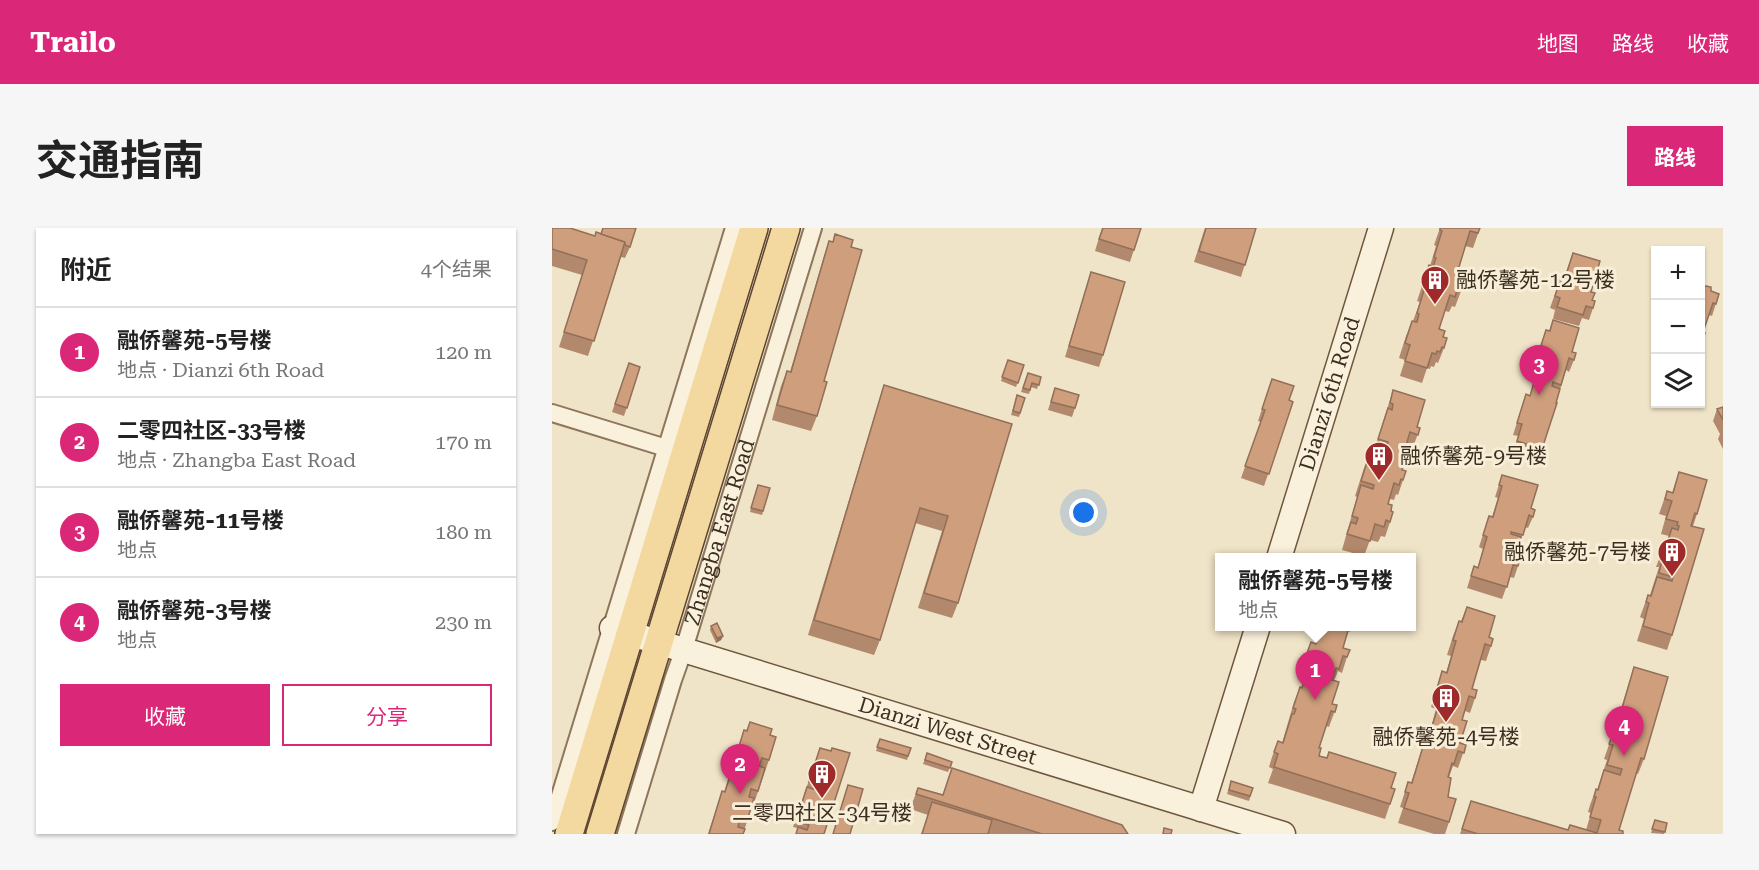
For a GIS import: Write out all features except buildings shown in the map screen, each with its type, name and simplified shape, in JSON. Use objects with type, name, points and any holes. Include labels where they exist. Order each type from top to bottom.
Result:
[{"type":"main road","points":[[569,834],[622,631],[676,451],[754,228]]},
{"type":"main road","name":"Zhangba East Road","points":[[600,834],[672,646],[786,228]]},
{"type":"street","points":[[552,413],[676,451],[734,228]]},
{"type":"street","name":"Zhangba East Road","points":[[626,834],[673,680],[672,646],[813,228]]},
{"type":"street","name":"Dianzi 6th Road","points":[[1281,553],[1381,228]]},
{"type":"street","points":[[552,822],[622,631]]},
{"type":"street","name":"Dianzi West Street","points":[[622,631],[1283,834]]},
{"type":"street","points":[[1201,809],[1257,631]]},
{"type":"place","name":"融侨馨苑-12号楼","points":[[1435,306]]},
{"type":"place","name":"融侨馨苑-11号楼","points":[[1539,395]]},
{"type":"place","name":"融侨馨苑-9号楼","points":[[1379,482]]},
{"type":"place","name":"融侨馨苑-7号楼","points":[[1672,578]]},
{"type":"place","name":"融侨馨苑-5号楼","points":[[1315,700]]},
{"type":"place","name":"融侨馨苑-4号楼","points":[[1446,724]]},
{"type":"place","name":"融侨馨苑-3号楼","points":[[1624,756]]},
{"type":"place","name":"二零四社区-33号楼","points":[[740,794]]},
{"type":"place","name":"二零四社区-34号楼","points":[[822,800]]}]
